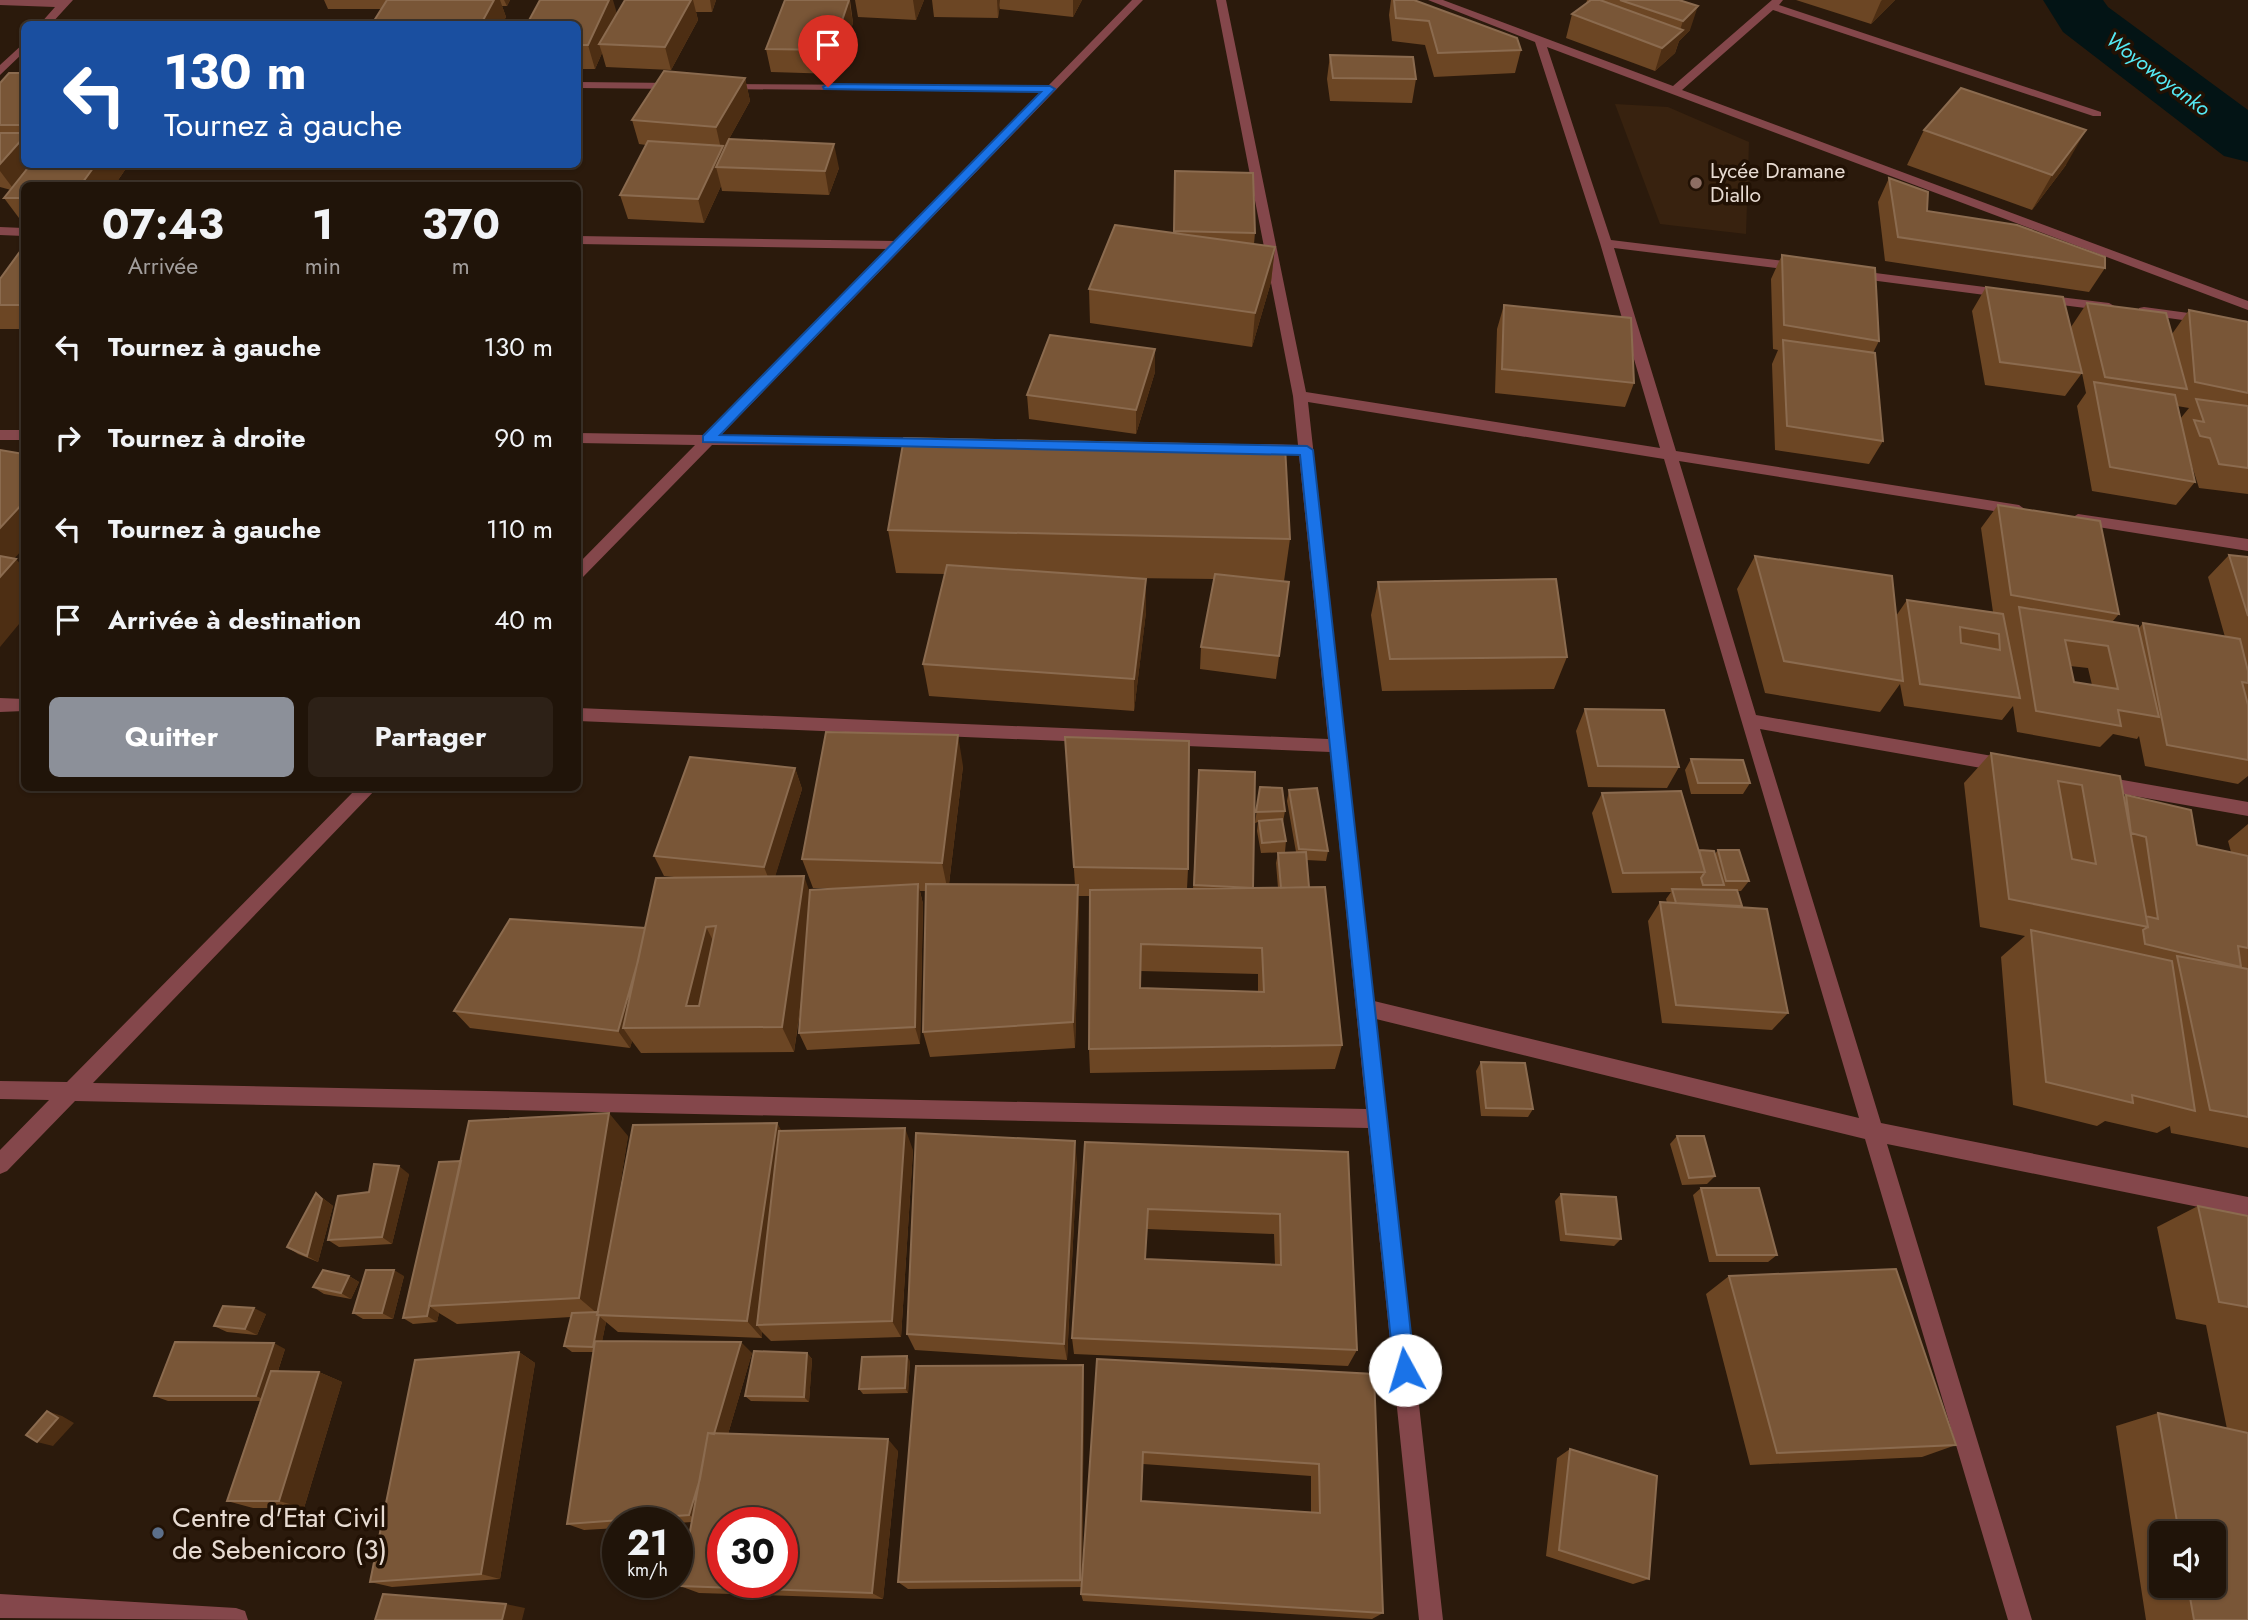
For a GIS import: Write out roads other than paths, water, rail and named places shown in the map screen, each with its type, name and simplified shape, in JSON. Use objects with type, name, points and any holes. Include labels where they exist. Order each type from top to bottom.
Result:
[{"type":"street","points":[[581,570],[1138,0]]},
{"type":"street","points":[[1221,0],[1300,396],[1432,1620]]},
{"type":"street","points":[[1438,1],[2248,306]]},
{"type":"street","points":[[0,2],[66,2]]},
{"type":"street","points":[[48,21],[66,2]]},
{"type":"street","points":[[1674,91],[1775,3],[2097,114]]},
{"type":"street","points":[[1540,41],[1606,243],[2020,1620]]},
{"type":"street","points":[[0,72],[21,49]]},
{"type":"street","points":[[581,85],[689,86]]},
{"type":"street","points":[[716,86],[1050,89]]},
{"type":"street","points":[[0,231],[21,232]]},
{"type":"street","points":[[581,240],[898,245]]},
{"type":"street","points":[[1606,243],[1811,269]]},
{"type":"street","points":[[1838,272],[2248,325]]},
{"type":"street","points":[[1300,396],[2028,511]]},
{"type":"street","points":[[0,435],[21,435]]},
{"type":"street","points":[[581,438],[945,443]]},
{"type":"street","points":[[1251,449],[1307,450]]},
{"type":"street","points":[[2069,517],[2248,545]]},
{"type":"street","points":[[0,705],[21,705]]},
{"type":"street","points":[[581,715],[1338,746]]},
{"type":"street","points":[[1749,720],[2019,768]]},
{"type":"street","points":[[2086,780],[2248,809]]},
{"type":"street","points":[[0,1164],[365,791]]},
{"type":"street","points":[[1366,1008],[1872,1131],[2248,1207]]},
{"type":"street","points":[[0,1090],[1378,1119]]},
{"type":"street","points":[[0,1606],[236,1620]]},
{"type":"waterway","name":"Woyowoyanko","points":[[2073,0],[2085,19],[2248,142]]},
{"type":"place","name":"Lycée Dramane Diallo","points":[[1696,183]]},
{"type":"place","name":"Centre d'Etat Civil de Sebenicoro (3)","points":[[158,1533]]}]
